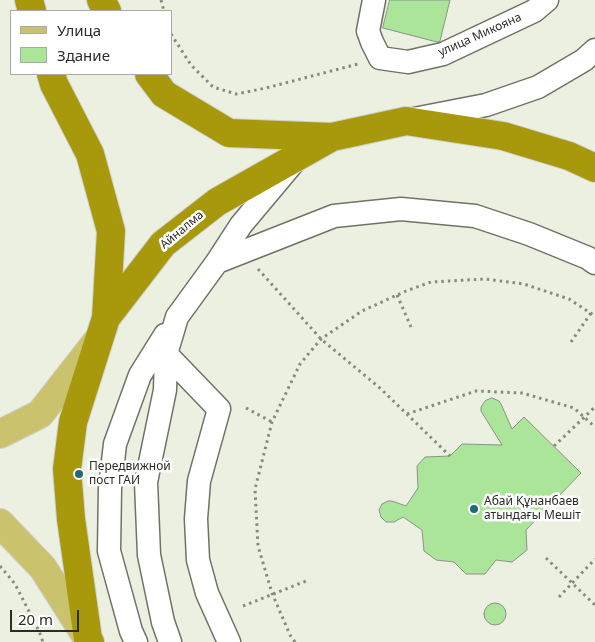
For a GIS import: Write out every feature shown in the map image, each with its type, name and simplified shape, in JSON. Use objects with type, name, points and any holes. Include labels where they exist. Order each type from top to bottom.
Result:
[{"type":"highway","points":[[51,75],[54,84],[90,154],[111,231],[102,329]]},
{"type":"highway","points":[[150,75],[164,94],[230,133],[332,137]]},
{"type":"highway","name":"Айналма","points":[[89,640],[71,519],[67,469],[72,422],[102,329],[163,244],[217,202],[332,137],[406,121],[503,136],[569,156],[595,168]]},
{"type":"main road","points":[[0,434],[40,414],[102,329]]},
{"type":"main road","points":[[0,523],[43,568],[89,640]]},
{"type":"street","points":[[374,0],[368,31],[380,58]]},
{"type":"street","name":"улица Микояна","points":[[380,58],[408,62],[443,54],[534,11],[547,0]]},
{"type":"street","points":[[406,121],[486,105],[538,87],[584,60],[595,50]]},
{"type":"street","points":[[136,642],[131,631],[109,550],[110,488],[116,444],[140,375],[177,317],[241,225],[299,156]]},
{"type":"street","points":[[217,262],[334,216],[401,209],[475,216],[529,234],[595,262]]},
{"type":"street","points":[[170,642],[163,622],[149,555],[146,482],[165,390],[166,354],[177,317]]},
{"type":"street","points":[[166,354],[218,409],[199,482],[196,519],[198,560],[207,593],[229,642]]},
{"type":"path","points":[[172,36],[191,65],[213,87],[236,94],[380,58]]},
{"type":"path","points":[[242,252],[321,339],[381,389],[450,456]]},
{"type":"path","points":[[295,642],[290,635],[273,595],[258,546],[255,489],[272,422],[300,364],[321,339],[362,311],[431,282],[485,279],[524,284],[569,299],[595,316]]},
{"type":"path","points":[[397,295],[411,327]]},
{"type":"path","points":[[571,342],[590,313]]},
{"type":"path","points":[[407,414],[476,391],[522,394],[574,408],[595,427]]},
{"type":"path","points":[[554,446],[595,407]]},
{"type":"path","points":[[246,408],[272,422]]},
{"type":"path","points":[[546,558],[595,605]]},
{"type":"path","points":[[559,597],[595,559]]},
{"type":"path","points":[[0,566],[15,584],[43,642]]},
{"type":"path","points":[[243,606],[306,581]]},
{"type":"building","points":[[390,0],[450,0],[440,41],[437,42],[383,28]]},
{"type":"building","name":"Абай Құнанбаев атындағы Мешіт","points":[[492,398],[501,404],[512,429],[524,417],[581,473],[526,530],[527,550],[512,562],[496,560],[485,574],[466,574],[454,562],[436,560],[424,551],[422,530],[403,517],[394,522],[386,522],[381,517],[379,510],[382,504],[388,501],[406,506],[418,488],[417,466],[425,457],[450,456],[462,444],[502,445],[481,411],[485,401]]},
{"type":"building","points":[[495,603],[503,606],[506,614],[503,622],[495,625],[487,622],[484,614],[487,606]]},
{"type":"place","name":"Передвижной пост ГАИ","points":[[79,474]]},
{"type":"place","name":"Абай Құнанбаев атындағы Мешіт","points":[[474,509]]}]
